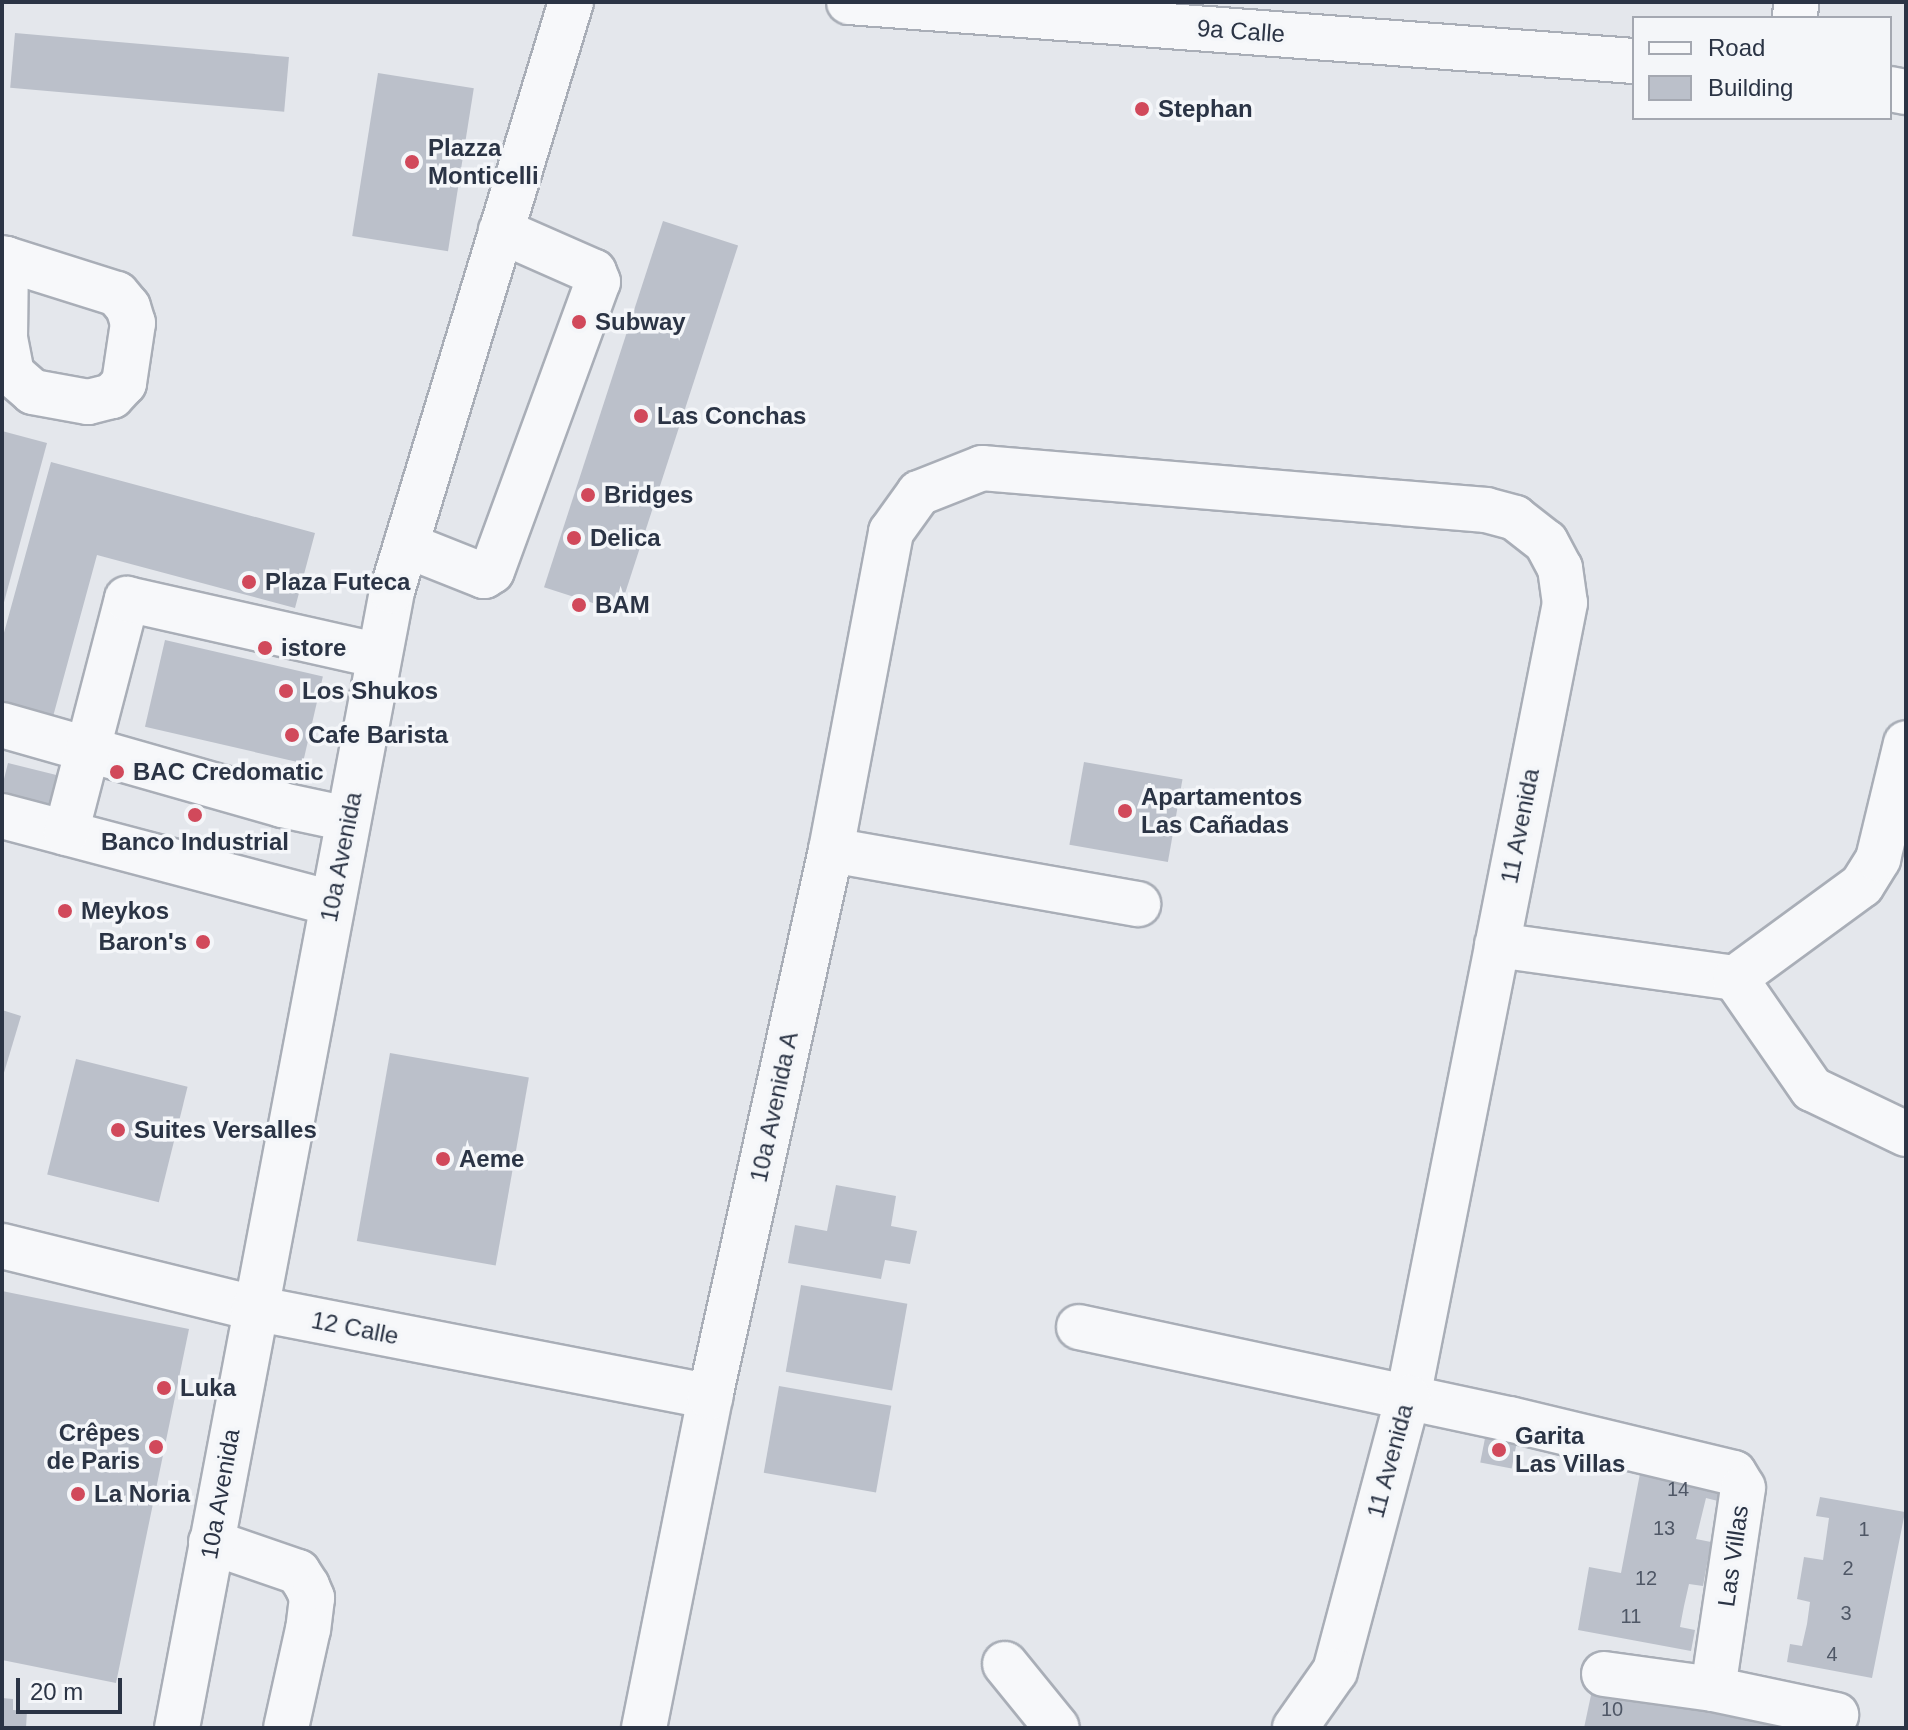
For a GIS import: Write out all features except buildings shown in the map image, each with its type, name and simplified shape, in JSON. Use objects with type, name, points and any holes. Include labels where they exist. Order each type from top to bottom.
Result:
[{"type":"street","name":"10a Avenida","points":[[177,1728],[379,656],[406,545],[571,2]]},
{"type":"street","name":"9a Calle","points":[[849,2],[1224,16],[1632,61]]},
{"type":"street","points":[[406,545],[484,576],[492,571],[598,282],[594,272],[501,231]]},
{"type":"street","name":"11 Avenida","points":[[919,493],[982,468],[1486,510],[1515,518],[1546,542],[1560,568],[1565,603],[1408,1397],[1335,1671],[1295,1728]]},
{"type":"street","name":"10a Avenida A","points":[[644,1728],[710,1397],[831,850],[891,532],[919,493]]},
{"type":"street","points":[[66,833],[127,599],[379,656]]},
{"type":"street","points":[[2,725],[88,747],[282,805],[348,819]]},
{"type":"street","points":[[1497,945],[1735,978],[1862,885],[1878,859],[1906,743]]},
{"type":"street","points":[[2,816],[332,903]]},
{"type":"street","points":[[831,850],[1138,904]]},
{"type":"street","points":[[1735,978],[1812,1089],[1906,1134]]},
{"type":"street","name":"12 Calle","points":[[2,1246],[254,1308],[710,1397]]},
{"type":"street","name":"Las Villas","points":[[1079,1327],[1408,1397],[1734,1473],[1743,1488],[1713,1689]]},
{"type":"street","points":[[211,1542],[298,1572],[312,1598],[286,1728]]},
{"type":"street","points":[[1005,1664],[1057,1728]]},
{"type":"street","points":[[1604,1674],[1713,1689],[1836,1715]]},
{"type":"place","name":"Stephan","points":[[1142,109]]},
{"type":"place","name":"Plazza Monticelli","points":[[412,162]]},
{"type":"place","name":"Subway","points":[[579,322]]},
{"type":"place","name":"Las Conchas","points":[[641,416]]},
{"type":"place","name":"Bridges","points":[[588,495]]},
{"type":"place","name":"Delica","points":[[574,538]]},
{"type":"place","name":"Plaza Futeca","points":[[249,582]]},
{"type":"place","name":"BAM","points":[[579,605]]},
{"type":"place","name":"istore","points":[[265,648]]},
{"type":"place","name":"Los Shukos","points":[[286,691]]},
{"type":"place","name":"Cafe Barista","points":[[292,735]]},
{"type":"place","name":"BAC Credomatic","points":[[117,772]]},
{"type":"place","name":"Apartamentos Las Cañadas","points":[[1125,811]]},
{"type":"place","name":"Banco Industrial","points":[[195,815]]},
{"type":"place","name":"Meykos","points":[[65,911]]},
{"type":"place","name":"Baron's","points":[[203,942]]},
{"type":"place","name":"Suites Versalles","points":[[118,1130]]},
{"type":"place","name":"Aeme","points":[[443,1159]]},
{"type":"place","name":"Luka","points":[[164,1388]]},
{"type":"place","name":"Crêpes de Paris","points":[[156,1447]]},
{"type":"place","name":"Garita Las Villas","points":[[1499,1450]]},
{"type":"place","name":"La Noria","points":[[78,1494]]}]
